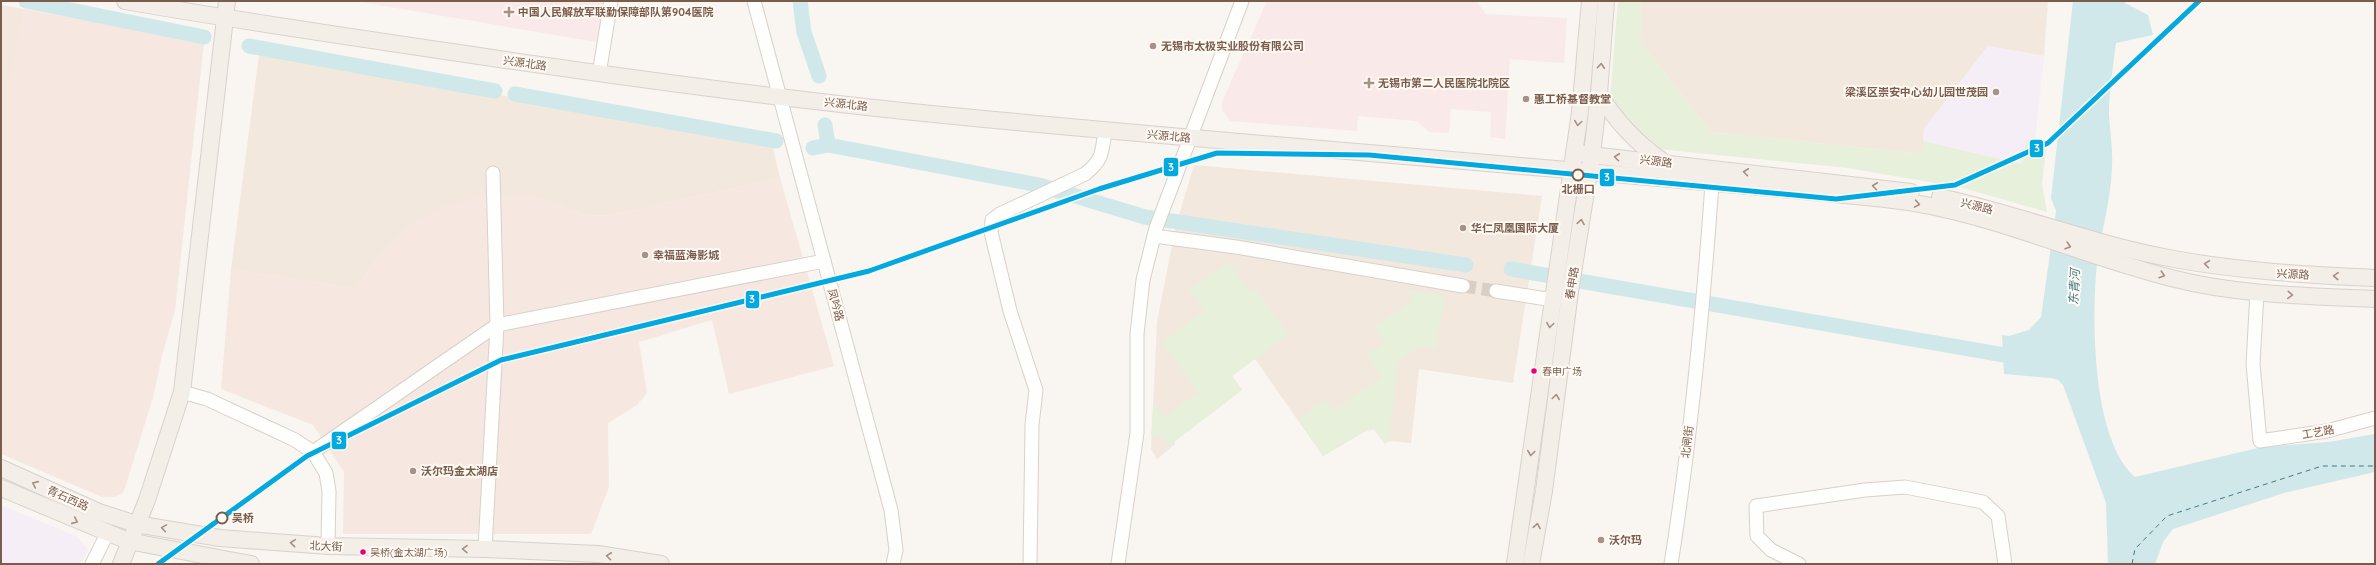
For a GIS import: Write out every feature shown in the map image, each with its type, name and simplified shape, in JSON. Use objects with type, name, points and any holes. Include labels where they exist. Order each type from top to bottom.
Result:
[{"type":"main road","name":"兴源北路","points":[[125,1],[225,19],[599,74],[780,97],[970,118],[1572,170]]},
{"type":"main road","points":[[120,564],[128,541],[147,500],[182,392],[227,1]]},
{"type":"main road","name":"春申路","points":[[1515,564],[1572,170],[1590,1]]},
{"type":"main road","name":"春申路","points":[[1531,564],[1544,491],[1570,292],[1592,154],[1599,94],[1606,1]]},
{"type":"main road","points":[[1599,94],[1624,129],[1641,146],[1664,162]]},
{"type":"main road","name":"兴源路","points":[[1574,153],[1885,187],[1975,204],[2033,229]]},
{"type":"main road","name":"兴源路","points":[[1572,170],[1894,200],[1949,210],[2033,229]]},
{"type":"main road","points":[[2033,229],[2127,256]]},
{"type":"main road","name":"兴源路","points":[[2127,256],[2173,259],[2257,272],[2375,278]]},
{"type":"main road","name":"兴源路","points":[[2127,256],[2170,278],[2257,292],[2375,299]]},
{"type":"main road","name":"青石西路","points":[[1,468],[99,512],[136,524]]},
{"type":"main road","name":"青石西路","points":[[1,488],[107,534],[128,541],[240,564],[251,564]]},
{"type":"main road","name":"北大街","points":[[136,524],[220,538],[328,546],[485,549],[598,554],[661,564]]},
{"type":"street","points":[[599,74],[611,1]]},
{"type":"street","name":"凤吟路","points":[[754,1],[891,510],[896,550],[893,564]]},
{"type":"street","points":[[1118,564],[1137,433],[1137,334],[1143,280],[1155,232],[1242,1]]},
{"type":"street","points":[[1030,564],[1032,425],[1036,390],[1010,311],[991,232],[992,220],[1000,214],[1085,174],[1096,165],[1102,156],[1105,130]]},
{"type":"street","points":[[485,549],[497,325],[493,173]]},
{"type":"street","name":"北闸街","points":[[1671,564],[1679,512],[1702,320],[1712,184]]},
{"type":"street","points":[[1155,232],[1463,286]]},
{"type":"street","points":[[313,452],[497,325],[824,261]]},
{"type":"street","points":[[1496,291],[1554,293]]},
{"type":"street","name":"工艺路","points":[[2257,292],[2253,364],[2260,441],[2328,431],[2375,418]]},
{"type":"street","points":[[182,392],[207,399],[295,440],[313,452],[326,473],[329,491],[328,546]]},
{"type":"street","points":[[1799,564],[1771,550],[1757,536],[1756,506],[1865,490],[1905,487],[1983,502],[1998,516],[2005,564]]},
{"type":"street","points":[[92,564],[107,534]]},
{"type":"shaded area","name":"中国人民解放军联勤保障部队第904医院","points":[[355,1],[604,1],[597,42]]},
{"type":"shaded area","name":"无锡市第二人民医院北院区","points":[[1267,1],[1476,1],[1486,14],[1567,18],[1564,63],[1510,59],[1505,139],[1490,137],[1491,112],[1451,109],[1449,133],[1429,132],[1417,121],[1358,116],[1357,131],[1230,121],[1222,110],[1222,102]]},
{"type":"shaded area","points":[[1642,1],[2048,1],[2044,56],[1988,46],[1924,129],[1923,154],[1711,132],[1641,43]]},
{"type":"shaded area","points":[[1,5],[24,9],[11,80],[1,79]]},
{"type":"shaded area","points":[[24,9],[204,42],[175,311],[162,355],[154,394],[126,485],[123,493],[114,497],[102,497],[1,454],[1,79],[11,79]]},
{"type":"shaded area","name":"梁溪区崇安中心幼儿园世茂园","points":[[1988,46],[2044,56],[2035,142],[2026,141],[2022,164],[1923,141],[1924,129]]},
{"type":"shaded area","points":[[259,55],[771,140],[780,178],[612,215],[587,216],[529,195],[379,255],[356,289],[231,269]]},
{"type":"shaded area","points":[[1194,165],[1542,196],[1513,383],[1419,369],[1411,443],[1389,441],[1385,444],[1374,429],[1364,432],[1323,456],[1255,359],[1232,376],[1242,390],[1175,441],[1175,444],[1157,459],[1151,449],[1157,322],[1176,225]]},
{"type":"shaded area","points":[[780,178],[834,366],[729,394],[712,320],[639,342],[647,393],[637,405],[608,423],[609,487],[591,534],[343,534],[344,472],[313,425],[221,389],[231,269],[356,289],[379,255],[409,225],[442,207],[480,196],[529,195],[587,216],[612,215]]},
{"type":"shaded area","points":[[1,505],[76,536],[88,550],[80,564],[1,564]]},
{"type":"green space","points":[[1618,1],[1642,1],[1641,43],[1711,132],[1923,154],[1923,141],[2022,164],[2026,141],[2035,142],[2046,150],[2042,184],[2047,212],[1963,188],[1848,168],[1658,149],[1641,136],[1610,98]]},
{"type":"green space","points":[[1228,262],[1250,292],[1255,288],[1289,334],[1232,376],[1242,390],[1169,446],[1162,437],[1151,436],[1153,407],[1156,404],[1165,417],[1198,392],[1162,342],[1204,311],[1189,290]]},
{"type":"green space","points":[[1406,290],[1445,295],[1436,349],[1419,346],[1398,362],[1389,441],[1385,444],[1374,429],[1364,432],[1323,456],[1298,419],[1325,399],[1334,410],[1382,377],[1366,355],[1385,342],[1374,327],[1413,300]]},
{"type":"water","name":"东青河","points":[[2073,1],[2125,1],[2125,3],[2148,15],[2153,35],[2116,43],[2109,106],[2112,153],[2111,180],[2096,274],[2094,323],[2098,382],[2103,410],[2111,437],[2121,460],[2135,477],[2262,447],[2328,442],[2375,434],[2375,472],[2284,493],[2173,529],[2163,542],[2155,564],[2108,564],[2106,503],[2063,385],[2058,380],[2051,378],[2004,374],[2002,335],[2009,336],[2029,330],[2041,317],[2056,211],[2051,198]]},
{"type":"waterway","points":[[26,1],[204,37]]},
{"type":"waterway","points":[[800,1],[804,32],[819,76]]},
{"type":"waterway","points":[[249,46],[495,91]]},
{"type":"waterway","points":[[515,94],[776,141]]},
{"type":"waterway","points":[[825,125],[828,145]]},
{"type":"waterway","points":[[813,148],[828,145],[1039,185],[1145,217],[1466,265]]},
{"type":"waterway","points":[[1511,269],[2010,356],[2023,356]]},
{"type":"ferry route","points":[[2132,564],[2135,549],[2167,516],[2322,466],[2375,466]]},
{"type":"tunnel","points":[[1463,286],[1496,291]]},
{"type":"transit line","name":"3","points":[[158,564],[307,456],[501,360],[869,271],[1099,189],[1217,153],[1369,155],[1836,199],[1955,185],[2048,143],[2199,1]]},
{"type":"place","name":"中国人民解放军联勤保障部队第904医院","points":[[509,12]]},
{"type":"place","name":"无锡市太极实业股份有限公司","points":[[1153,46]]},
{"type":"place","name":"无锡市第二人民医院北院区","points":[[1369,83]]},
{"type":"place","name":"梁溪区崇安中心幼儿园世茂园","points":[[1996,92]]},
{"type":"place","name":"惠工桥基督教堂","points":[[1526,99]]},
{"type":"place","name":"北栅口","points":[[1578,175]]},
{"type":"place","name":"华仁凤凰国际大厦","points":[[1463,228]]},
{"type":"place","name":"幸福蓝海影城","points":[[645,255]]},
{"type":"place","name":"春申广场","points":[[1534,371]]},
{"type":"place","name":"沃尔玛金太湖店","points":[[413,471]]},
{"type":"place","name":"吴桥","points":[[222,518]]},
{"type":"place","name":"沃尔玛","points":[[1601,540]]},
{"type":"place","name":"吴桥(金太湖广场)","points":[[363,552]]}]
